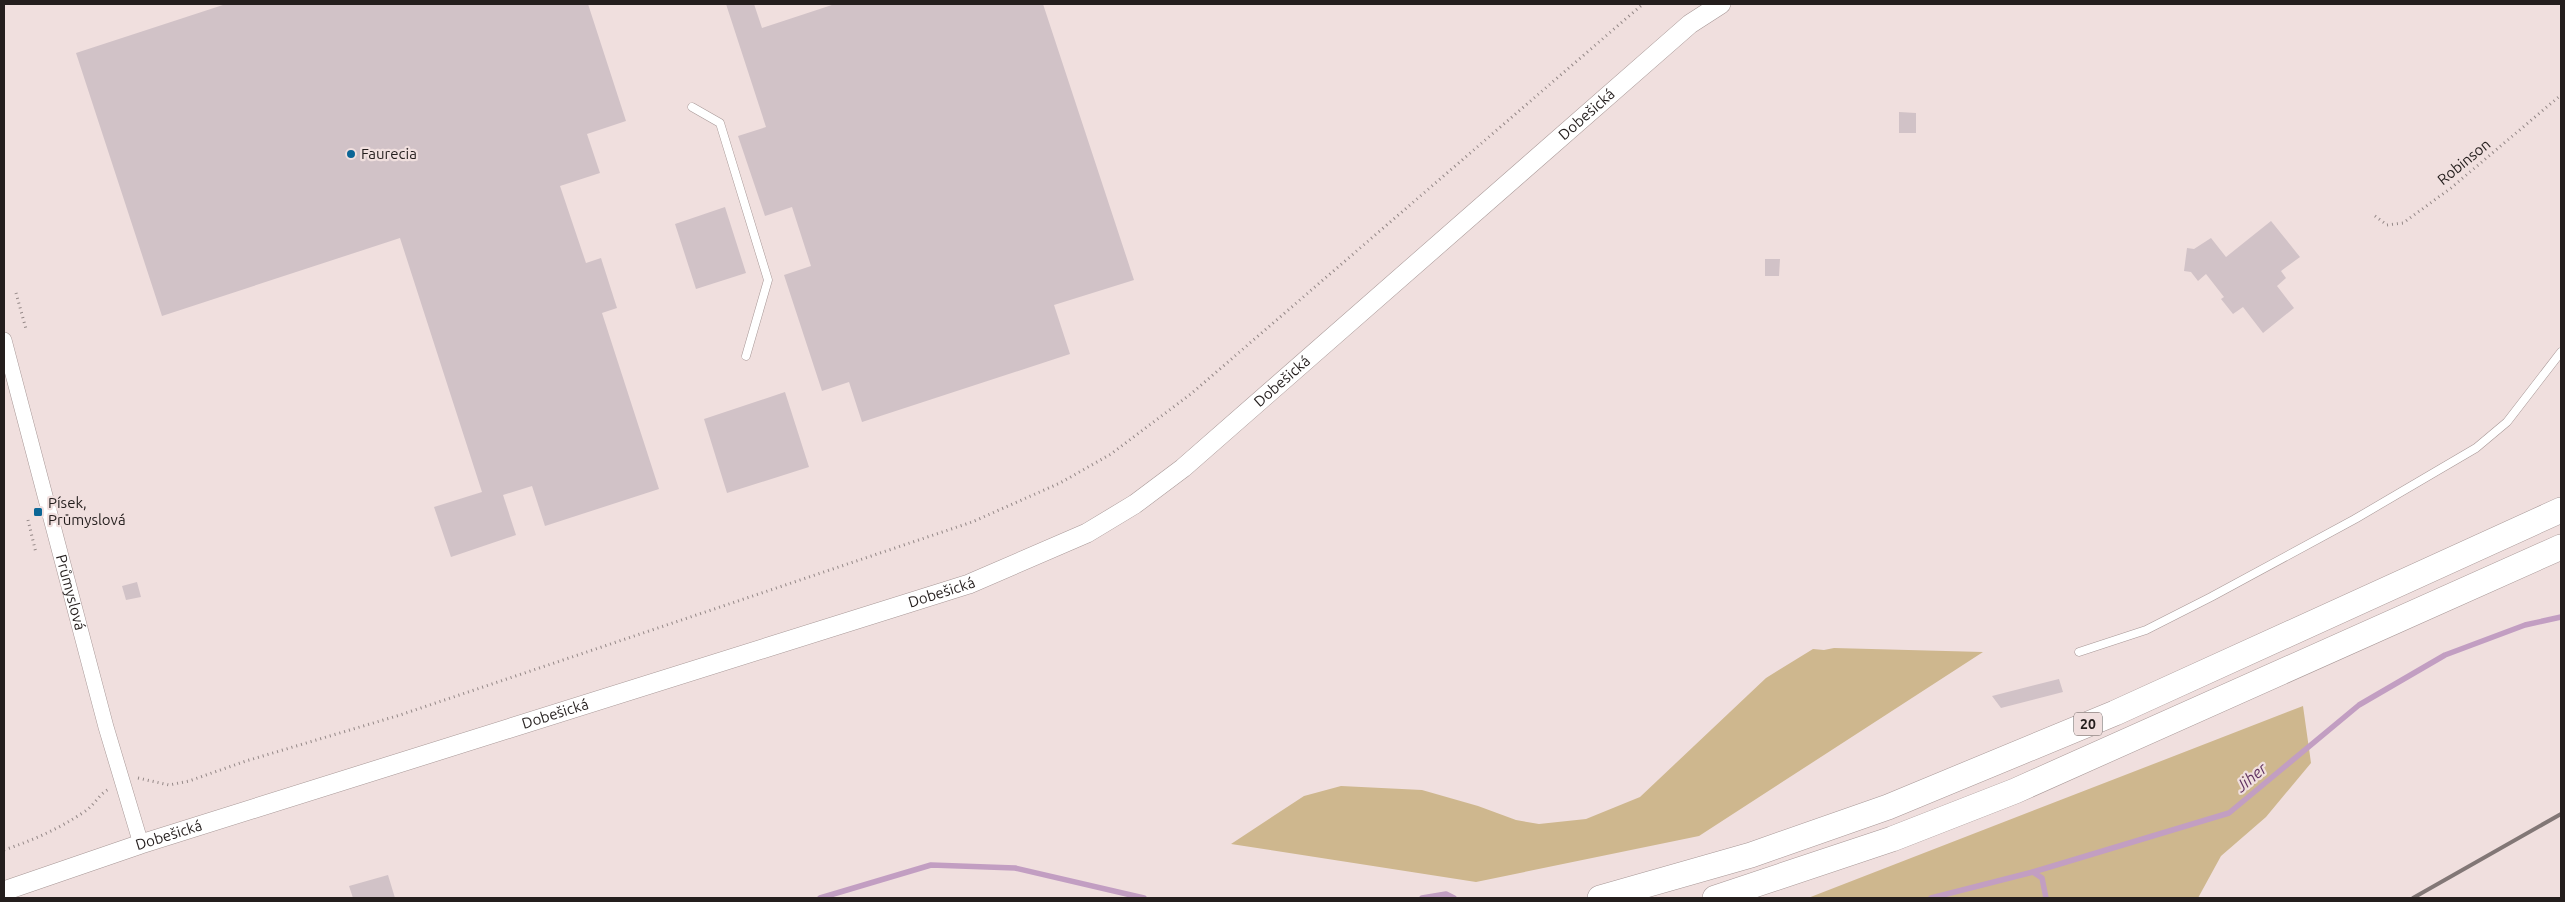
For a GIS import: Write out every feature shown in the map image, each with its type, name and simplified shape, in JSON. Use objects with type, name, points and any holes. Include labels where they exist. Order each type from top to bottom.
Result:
[{"type":"highway","name":"20","points":[[1600,898],[1751,855],[1888,807],[2115,713],[2561,510]]},
{"type":"highway","name":"20","points":[[1715,898],[1892,839],[2015,791],[2561,547]]},
{"type":"street","name":"Dobešická","points":[[4,891],[141,844],[960,587],[1087,533],[1135,504],[1183,468],[1690,24],[1721,4]]},
{"type":"street","name":"Průmyslová","points":[[4,340],[123,784],[141,844]]},
{"type":"lane","points":[[692,107],[720,123],[768,280],[746,356]]},
{"type":"lane","points":[[2079,652],[2146,630],[2355,519],[2476,448],[2507,422],[2561,352]]},
{"type":"path","points":[[4,850],[47,835],[86,811],[102,793],[140,778],[169,785],[189,781],[246,761],[400,715],[972,522],[1060,483],[1111,454],[1192,393],[1643,4]]},
{"type":"path","name":"Robinson","points":[[2375,216],[2387,225],[2403,223],[2451,188],[2561,95]]},
{"type":"path","points":[[16,293],[26,329]]},
{"type":"path","points":[[28,520],[36,553]]},
{"type":"shaded area","points":[[1834,648],[1983,652],[1699,836],[1476,882],[1231,844],[1304,796],[1341,786],[1422,790],[1478,806],[1516,820],[1539,824],[1586,819],[1640,797],[1766,678],[1813,649],[1824,650]]},
{"type":"shaded area","points":[[2303,706],[2311,763],[2266,817],[2221,856],[2198,898],[1808,898]]},
{"type":"building","name":"Faurecia","points":[[226,4],[588,4],[626,121],[587,134],[600,173],[560,186],[586,263],[601,258],[617,308],[602,313],[659,489],[545,526],[532,486],[503,495],[516,535],[451,557],[434,507],[482,492],[400,238],[162,316],[76,53]]},
{"type":"building","points":[[726,4],[754,4],[762,28],[835,4],[1043,4],[1134,280],[1054,305],[1070,354],[862,422],[849,382],[822,391],[784,275],[811,266],[792,207],[765,216],[738,136],[766,127]]},
{"type":"building","points":[[1899,112],[1916,113],[1916,133],[1899,133]]},
{"type":"building","points":[[725,207],[746,273],[696,289],[675,224]]},
{"type":"building","points":[[2271,221],[2300,257],[2281,271],[2286,278],[2277,286],[2294,308],[2263,333],[2243,307],[2233,314],[2221,299],[2224,297],[2206,274],[2198,281],[2191,272],[2184,271],[2187,248],[2194,249],[2211,238],[2226,257]]},
{"type":"building","points":[[1765,259],[1780,259],[1779,276],[1765,276]]},
{"type":"building","points":[[785,392],[809,467],[727,493],[704,419]]},
{"type":"building","points":[[137,582],[141,597],[126,600],[122,586]]},
{"type":"building","points":[[2059,679],[2063,692],[2001,708],[1992,696]]},
{"type":"building","points":[[388,875],[395,898],[353,898],[349,886]]},
{"type":"waterway","name":"Jiher","points":[[1931,898],[2033,872],[2229,813],[2359,705],[2445,655],[2525,625],[2561,617]]},
{"type":"waterway","points":[[820,898],[931,865],[1015,868],[1144,898]]},
{"type":"waterway","points":[[2033,872],[2042,878],[2046,898]]},
{"type":"waterway","points":[[1422,898],[1446,894],[1454,898]]},
{"type":"railway","points":[[2413,898],[2561,814]]},
{"type":"place","name":"Faurecia","points":[[351,154]]},
{"type":"place","name":"Písek, Průmyslová","points":[[38,512]]}]
